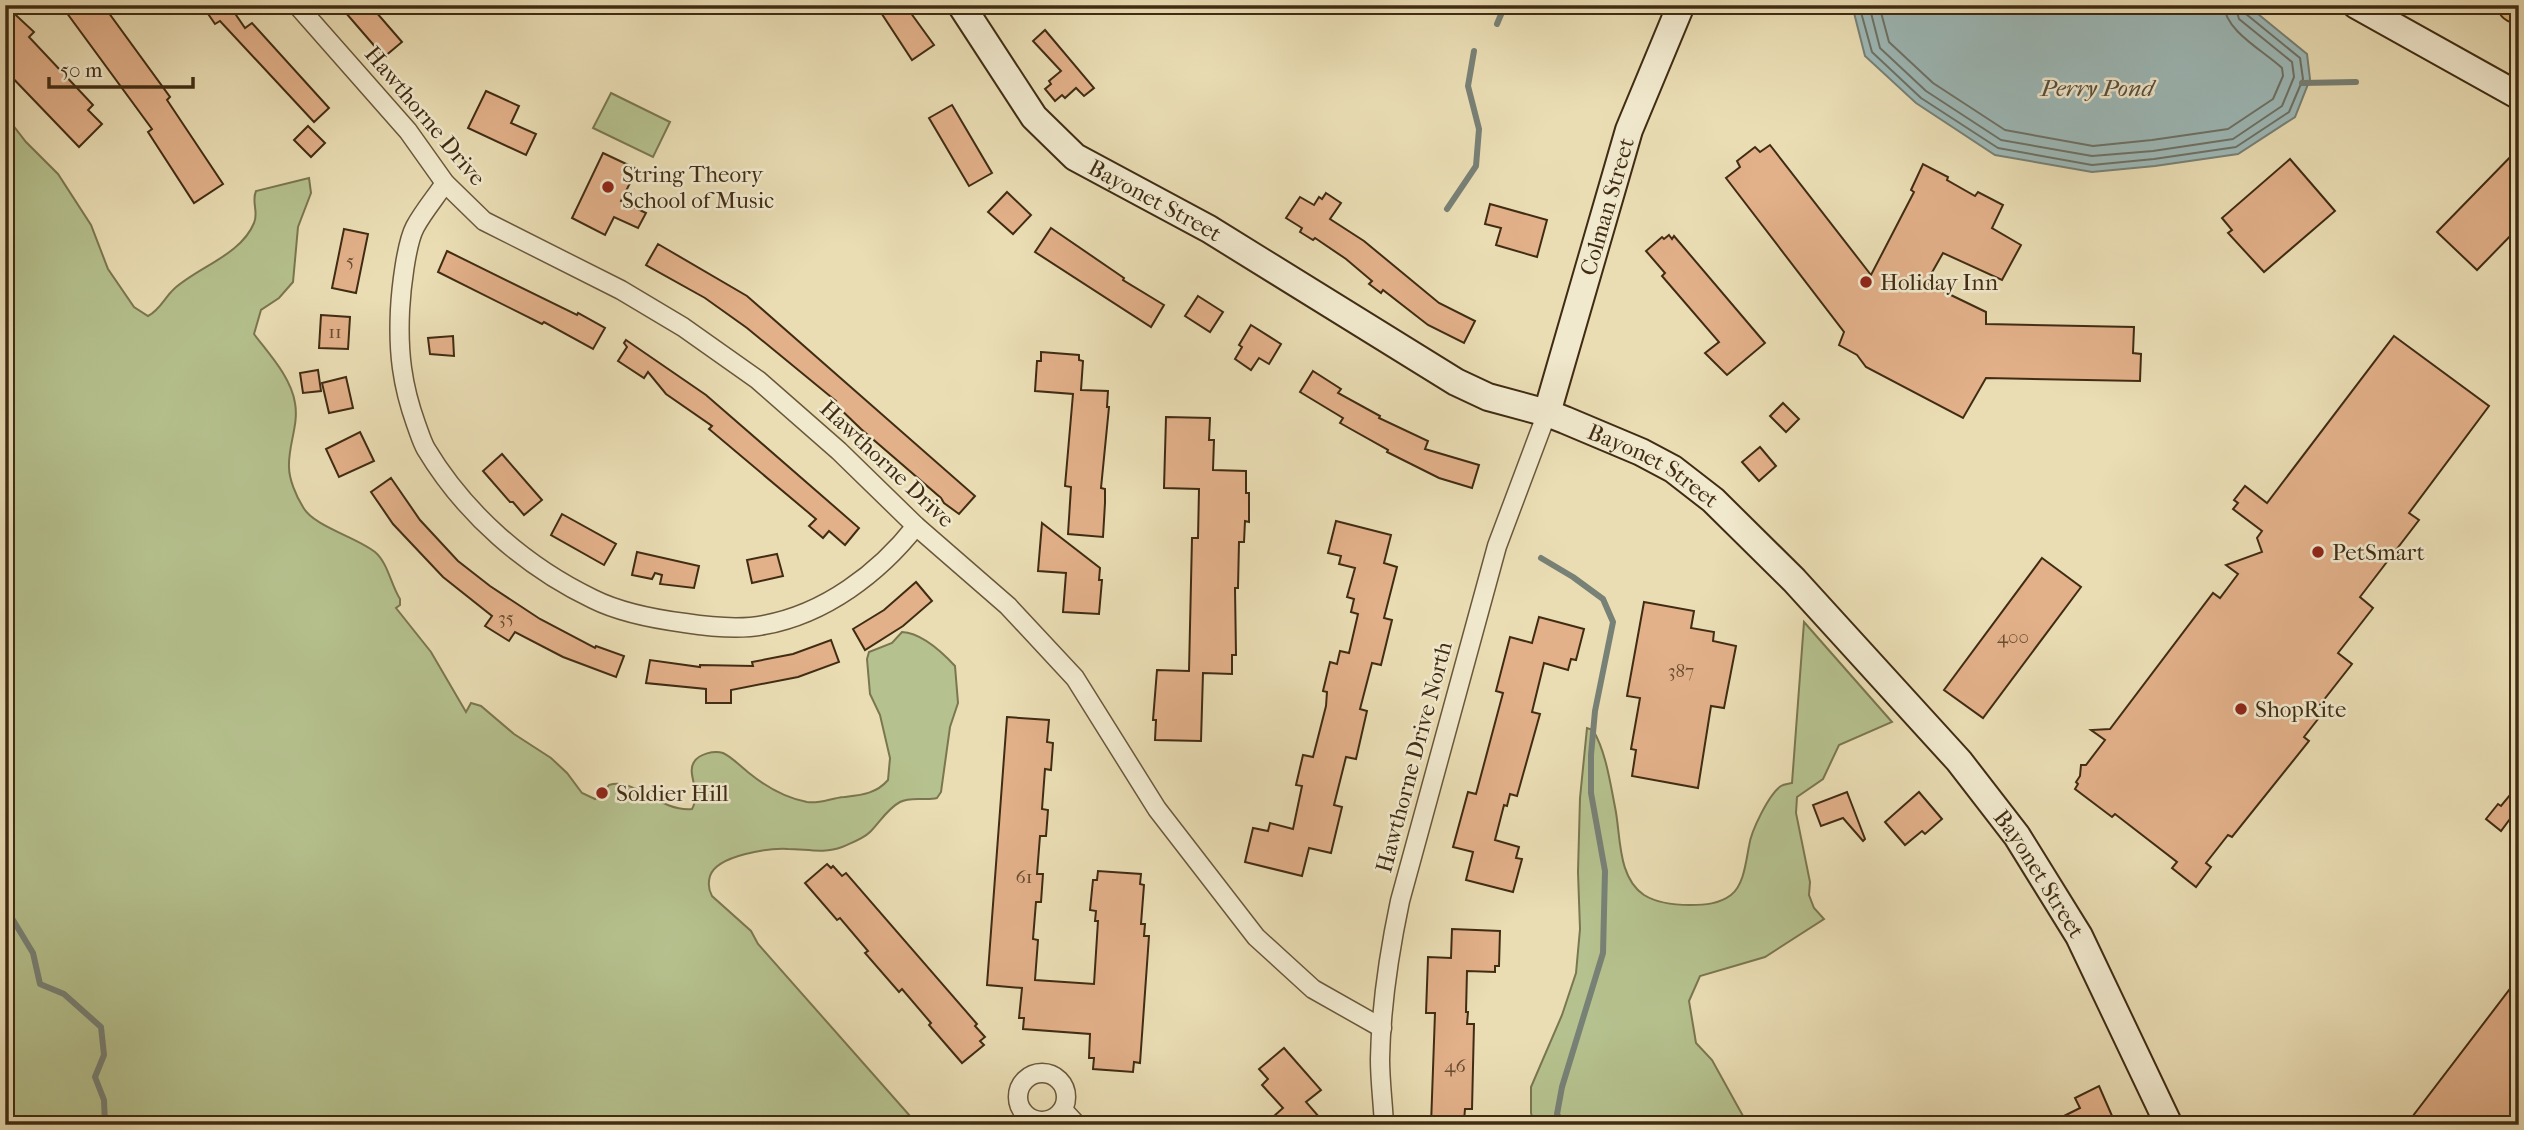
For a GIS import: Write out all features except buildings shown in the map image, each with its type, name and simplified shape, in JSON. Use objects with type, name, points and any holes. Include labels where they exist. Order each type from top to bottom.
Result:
[{"type":"street","name":"Hawthorne Drive","points":[[297,5],[408,131],[445,183],[484,221],[621,290],[683,327],[758,380],[839,451],[916,526],[1008,606],[1074,678],[1157,810],[1256,937],[1313,989],[1382,1028]]},
{"type":"street","name":"Bayonet Street","points":[[961,5],[1034,117],[1075,157],[1209,229],[1456,382],[1488,397],[1547,413],[1643,453],[1673,469],[1713,499],[1813,600],[1952,752],[2017,836],[2079,936],[2169,1125]]},
{"type":"street","name":"Colman Street","points":[[1547,413],[1629,130],[1681,5]]},
{"type":"street","points":[[2356,5],[2519,96]]},
{"type":"street","points":[[445,183],[414,229],[401,290],[398,346],[406,396],[425,447],[459,495],[499,536],[540,570],[595,600],[651,618],[714,627],[764,625],[813,610],[858,583],[898,549],[916,526]]},
{"type":"street","name":"Hawthorne Drive North","points":[[1384,1125],[1380,1069],[1392,939],[1415,844],[1497,546],[1547,413]]},
{"type":"street","points":[[1063,1110],[1077,1125]]},
{"type":"green space","points":[[611,93],[670,122],[653,157],[593,128]]},
{"type":"green space","points":[[5,115],[26,142],[58,174],[91,225],[108,269],[134,307],[148,316],[174,289],[229,252],[248,234],[255,219],[256,191],[309,178],[311,193],[298,227],[293,282],[279,298],[261,310],[254,334],[279,366],[293,393],[296,419],[289,467],[295,493],[308,514],[325,526],[367,547],[379,557],[400,599],[400,605],[396,608],[431,652],[466,712],[471,703],[481,706],[514,734],[551,758],[582,793],[595,799],[609,785],[619,784],[680,809],[692,809],[695,802],[692,772],[694,762],[707,753],[715,752],[723,753],[769,787],[799,800],[816,802],[868,793],[888,780],[890,758],[880,715],[870,694],[867,659],[869,652],[892,643],[902,632],[909,633],[931,644],[955,666],[958,703],[950,727],[941,792],[937,798],[900,802],[867,834],[835,849],[769,850],[733,858],[715,869],[709,884],[712,896],[751,931],[758,944],[918,1125],[5,1125]]},
{"type":"green space","points":[[1804,622],[1892,722],[1839,745],[1823,779],[1797,797],[1796,813],[1810,882],[1809,895],[1814,908],[1824,919],[1765,957],[1700,976],[1689,1001],[1696,1043],[1712,1060],[1748,1125],[1534,1125],[1531,1087],[1562,1015],[1576,973],[1580,929],[1580,798],[1587,728],[1593,730],[1604,757],[1622,855],[1629,878],[1635,887],[1649,898],[1672,904],[1701,905],[1722,900],[1731,895],[1739,885],[1750,839],[1761,813],[1776,790],[1792,783]]},
{"type":"water","name":"Perry Pond","points":[[1852,5],[2247,5],[2307,54],[2310,79],[2295,117],[2238,154],[2092,172],[1995,155],[1916,103],[1865,56]]},
{"type":"waterway","points":[[1497,24],[1505,5]]},
{"type":"waterway","points":[[1447,209],[1476,166],[1479,129],[1468,86],[1474,51]]},
{"type":"waterway","points":[[2302,83],[2356,82]]},
{"type":"waterway","points":[[1541,558],[1603,599],[1613,622],[1595,711],[1591,755],[1591,793],[1605,871],[1603,953],[1562,1087],[1557,1114],[1563,1125]]},
{"type":"waterway","points":[[5,919],[13,920],[33,953],[40,984],[64,994],[101,1027],[104,1055],[95,1077],[104,1100],[105,1125]]},
{"type":"place","name":"String Theory School of Music","points":[[608,187]]},
{"type":"place","name":"Holiday Inn","points":[[1866,282]]},
{"type":"place","name":"PetSmart","points":[[2318,552]]},
{"type":"place","name":"ShopRite","points":[[2241,709]]},
{"type":"place","name":"Soldier Hill","points":[[602,793]]}]
